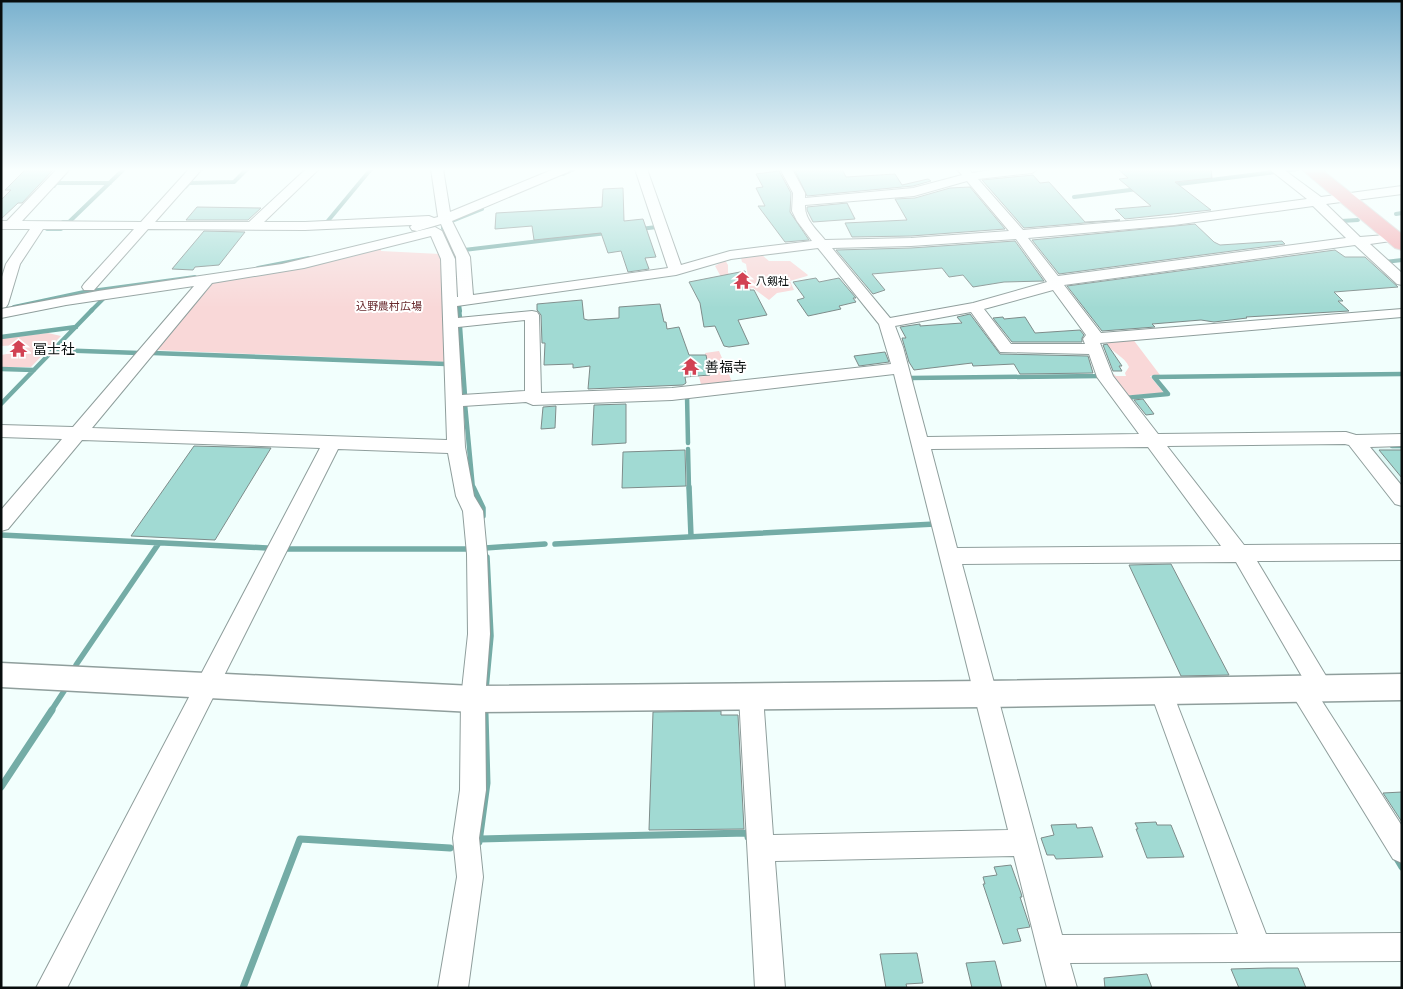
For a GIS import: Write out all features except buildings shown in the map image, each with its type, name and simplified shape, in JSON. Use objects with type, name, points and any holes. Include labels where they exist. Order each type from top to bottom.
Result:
[{"type":"main road","points":[[1374,215],[1399,237]]},
{"type":"street","points":[[6,225],[16,215]]},
{"type":"street","points":[[89,287],[155,215]]},
{"type":"street","points":[[252,226],[263,215]]},
{"type":"street","points":[[444,215],[463,257],[458,301],[451,323],[454,401],[456,447],[465,496],[473,511],[477,554],[479,634],[473,699],[473,790],[466,838],[470,877],[453,988]]},
{"type":"street","points":[[1,305],[50,293],[220,269],[303,255],[454,215]]},
{"type":"street","points":[[657,215],[676,271]]},
{"type":"street","points":[[800,215],[821,244],[886,323],[920,443],[1062,988]]},
{"type":"street","points":[[1003,215],[1056,283],[1095,344],[1105,377],[1240,553],[1311,689],[1402,850]]},
{"type":"street","points":[[458,301],[676,271],[730,255],[821,244],[911,242],[1165,222],[1215,215]]},
{"type":"street","points":[[1332,215],[1402,280]]},
{"type":"street","points":[[6,225],[305,226],[445,219]]},
{"type":"street","points":[[1,305],[13,264],[39,225]]},
{"type":"street","points":[[1,314],[71,298],[207,280],[306,263],[435,231],[448,258],[458,301]]},
{"type":"street","points":[[886,323],[975,307],[1056,283],[1288,249],[1399,237]]},
{"type":"street","points":[[1,524],[207,280]]},
{"type":"street","points":[[975,307],[1006,348],[1095,344],[1402,313]]},
{"type":"street","points":[[451,323],[532,315],[533,399],[672,394],[900,368]]},
{"type":"street","points":[[454,401],[533,396]]},
{"type":"street","points":[[1,431],[456,447]]},
{"type":"street","points":[[920,443],[1346,438],[1354,441],[1402,440]]},
{"type":"street","points":[[1354,441],[1402,499]]},
{"type":"street","points":[[51,988],[332,443]]},
{"type":"street","points":[[949,556],[1402,552]]},
{"type":"street","points":[[1,675],[473,699],[985,694],[1402,687]]},
{"type":"street","points":[[1161,691],[1257,948]]},
{"type":"street","points":[[751,696],[770,988]]},
{"type":"street","points":[[761,848],[1024,843]]},
{"type":"street","points":[[1052,949],[1402,947]]},
{"type":"shaded area","points":[[1373,448],[1402,448],[1402,485],[1373,451]]},
{"type":"green space","name":"込野農村広場","points":[[381,248],[381,251],[440,254],[443,258],[446,362],[155,350],[208,285],[219,280]]},
{"type":"green space","points":[[761,254],[769,261],[790,261],[808,275],[790,281],[794,290],[777,293],[769,300],[753,288],[745,289],[725,284],[715,266],[725,260],[728,265],[728,273],[748,284],[746,264],[742,262],[741,258]]},
{"type":"green space","points":[[48,333],[61,336],[31,367],[1,367],[1,355],[18,352],[24,347],[20,345],[1,346],[1,338]]},
{"type":"green space","points":[[1132,338],[1160,375],[1150,376],[1164,393],[1122,396],[1109,370],[1116,376],[1126,376],[1125,373],[1129,367],[1106,342]]},
{"type":"green space","points":[[719,351],[733,384],[702,388],[699,377],[714,375],[705,353]]},
{"type":"waterway","points":[[63,222],[69,222],[76,215]]},
{"type":"waterway","points":[[327,222],[333,215]]},
{"type":"waterway","points":[[452,221],[467,215]]},
{"type":"waterway","points":[[1341,221],[1358,220]]},
{"type":"waterway","points":[[640,229],[657,227]]},
{"type":"waterway","points":[[443,228],[457,267]]},
{"type":"waterway","points":[[47,229],[61,229]]},
{"type":"waterway","points":[[464,250],[607,233]]},
{"type":"waterway","points":[[258,268],[309,258]]},
{"type":"waterway","points":[[1385,262],[1402,260]]},
{"type":"waterway","points":[[14,307],[84,292],[195,277]]},
{"type":"waterway","points":[[92,310],[105,297]]},
{"type":"waterway","points":[[459,304],[460,311]]},
{"type":"waterway","points":[[75,327],[92,310]]},
{"type":"waterway","points":[[459,310],[460,318]]},
{"type":"waterway","points":[[1,337],[75,327]]},
{"type":"waterway","points":[[34,370],[75,327]]},
{"type":"waterway","points":[[460,327],[465,396]]},
{"type":"waterway","points":[[54,350],[139,353]]},
{"type":"waterway","points":[[153,353],[446,364]]},
{"type":"waterway","points":[[1,369],[34,370]]},
{"type":"waterway","points":[[1,404],[34,370]]},
{"type":"waterway","points":[[911,381],[910,378],[1100,376],[1099,373]]},
{"type":"waterway","points":[[1125,398],[1168,394],[1154,377],[1402,374]]},
{"type":"waterway","points":[[688,443],[687,395],[689,395]]},
{"type":"waterway","points":[[465,404],[473,489]]},
{"type":"waterway","points":[[1392,446],[1402,446]]},
{"type":"waterway","points":[[688,449],[689,489]]},
{"type":"waterway","points":[[473,487],[483,508],[483,516]]},
{"type":"waterway","points":[[689,487],[691,536]]},
{"type":"waterway","points":[[555,544],[935,524]]},
{"type":"waterway","points":[[1,535],[267,548]]},
{"type":"waterway","points":[[76,665],[159,543]]},
{"type":"waterway","points":[[485,548],[545,544]]},
{"type":"waterway","points":[[286,549],[468,549]]},
{"type":"waterway","points":[[486,689],[491,636],[487,557]]},
{"type":"waterway","points":[[51,711],[66,688]]},
{"type":"waterway","points":[[1,787],[52,710]]},
{"type":"waterway","points":[[479,842],[487,783],[485,713]]},
{"type":"waterway","points":[[480,839],[748,833],[748,837]]},
{"type":"waterway","points":[[243,988],[300,839],[450,848]]},
{"type":"waterway","points":[[1396,857],[1402,867]]},
{"type":"place","name":"八剱社","points":[[742,281]]},
{"type":"place","name":"冨士社","points":[[19,349]]},
{"type":"place","name":"善福寺","points":[[691,367]]}]
